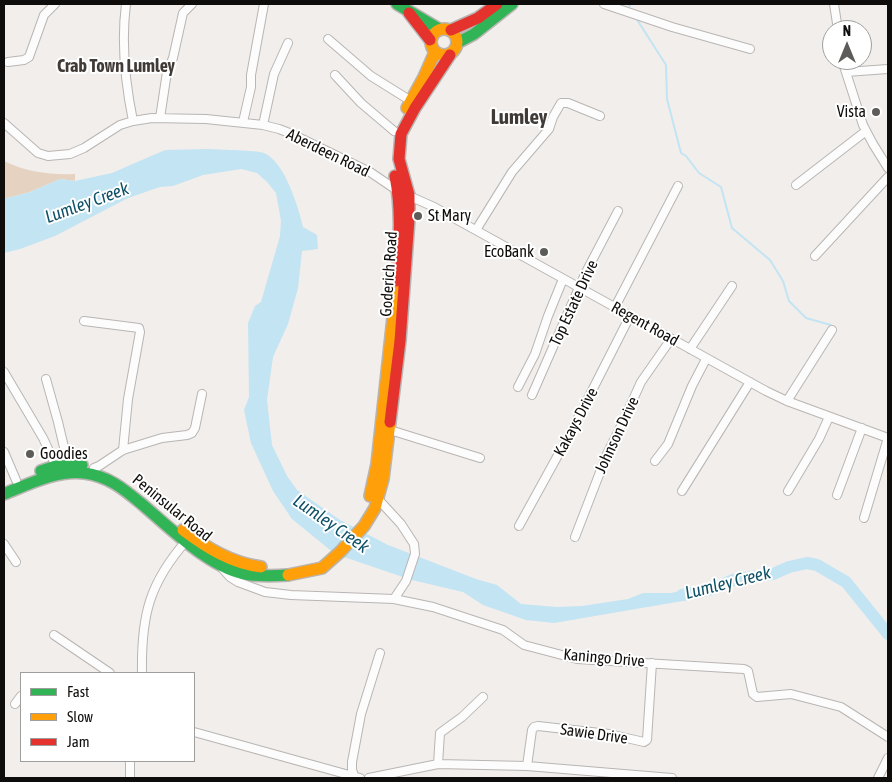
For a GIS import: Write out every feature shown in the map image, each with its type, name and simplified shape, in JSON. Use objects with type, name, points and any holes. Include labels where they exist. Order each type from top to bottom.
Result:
[{"type":"main road","points":[[397,4],[409,13],[420,17],[439,29],[451,30],[478,18],[496,4]]},
{"type":"main road","points":[[457,42],[474,34],[512,4]]},
{"type":"main road","points":[[409,13],[430,40],[430,45],[434,52],[440,55],[450,55],[456,48],[456,37],[451,30]]},
{"type":"main road","points":[[430,40],[439,29]]},
{"type":"main road","name":"Goderich Road","points":[[374,504],[383,479],[390,430],[406,274],[409,219],[403,193],[392,162],[390,147],[394,131],[424,77],[434,52]]},
{"type":"main road","name":"Goderich Road","points":[[374,504],[396,288],[403,193],[403,179],[399,159],[401,134],[415,108],[450,55]]},
{"type":"main road","name":"Peninsular Road","points":[[4,485],[62,465],[83,465],[104,470],[121,479],[188,539]]},
{"type":"main road","name":"Peninsular Road","points":[[4,494],[49,476],[83,473],[103,477],[118,484],[188,539],[221,560],[232,570],[249,574],[268,575],[303,573],[320,564],[354,539],[364,526],[374,504]]},
{"type":"street","points":[[8,62],[24,60],[29,57],[44,16],[56,4]]},
{"type":"street","points":[[126,4],[124,37],[125,80],[133,121]]},
{"type":"street","points":[[160,118],[167,72],[173,58],[183,13],[192,4]]},
{"type":"street","points":[[243,122],[251,87],[251,75],[264,4]]},
{"type":"street","points":[[604,4],[672,27],[750,49]]},
{"type":"street","points":[[834,4],[836,20]]},
{"type":"street","points":[[328,39],[371,76],[411,100]]},
{"type":"street","points":[[263,125],[274,74],[288,42]]},
{"type":"street","points":[[888,69],[846,72],[866,131],[888,168]]},
{"type":"street","points":[[335,75],[361,103],[394,131]]},
{"type":"street","points":[[476,230],[512,172],[549,129],[561,103],[568,103],[600,116]]},
{"type":"street","name":"Aberdeen Road","points":[[4,123],[38,153],[53,156],[70,154],[84,148],[120,125],[133,121],[160,118],[243,122],[263,125],[279,128],[370,172],[403,193]]},
{"type":"street","points":[[796,185],[866,131]]},
{"type":"street","points":[[815,256],[888,177]]},
{"type":"street","points":[[615,307],[678,186]]},
{"type":"street","name":"Regent Road","points":[[403,193],[476,230],[706,359],[786,401],[888,438]]},
{"type":"street","name":"Top Estate Drive","points":[[532,395],[579,288],[618,211]]},
{"type":"street","points":[[518,387],[535,354],[563,278]]},
{"type":"street","points":[[690,349],[732,286]]},
{"type":"street","name":"Kakays Drive","points":[[519,526],[574,426],[630,316]]},
{"type":"street","points":[[84,321],[139,328],[140,332],[128,399],[123,450]]},
{"type":"street","points":[[786,401],[832,330]]},
{"type":"street","name":"Johnson Drive","points":[[575,537],[607,454],[641,382],[671,339]]},
{"type":"street","points":[[655,462],[668,444],[689,393],[706,359]]},
{"type":"street","points":[[4,372],[43,438],[62,465]]},
{"type":"street","points":[[46,379],[58,422],[62,465]]},
{"type":"street","points":[[682,490],[750,382]]},
{"type":"street","points":[[94,468],[123,450],[162,438],[192,433],[195,428],[202,394]]},
{"type":"street","points":[[788,491],[819,439],[829,417]]},
{"type":"street","points":[[837,495],[862,428]]},
{"type":"street","points":[[390,430],[480,458]]},
{"type":"street","points":[[864,518],[888,438]]},
{"type":"street","points":[[4,452],[16,480]]},
{"type":"street","points":[[49,476],[62,465]]},
{"type":"street","points":[[374,504],[401,524],[414,544],[415,554],[406,581],[394,599]]},
{"type":"street","points":[[142,672],[144,619],[150,600],[164,568],[188,539]]},
{"type":"street","points":[[4,544],[16,562]]},
{"type":"street","name":"Kaningo Drive","points":[[221,560],[230,577],[265,592],[291,596],[394,599],[433,607],[503,630],[524,644],[577,659],[744,669],[748,672],[753,694],[757,697],[791,694],[841,707],[888,737]]},
{"type":"street","points":[[54,635],[109,672]]},
{"type":"street","points":[[357,778],[352,770],[352,762],[361,714],[380,653]]},
{"type":"street","name":"Sawie Drive","points":[[527,766],[532,730],[538,726],[609,734],[644,742],[647,740],[652,662]]},
{"type":"street","points":[[15,704],[20,697]]},
{"type":"street","points":[[438,764],[440,733],[462,717],[483,697]]},
{"type":"street","points":[[195,732],[357,778]]},
{"type":"street","points":[[878,778],[888,758]]},
{"type":"street","points":[[130,762],[130,778]]},
{"type":"street","points":[[369,778],[438,764],[527,766],[672,778]]},
{"type":"shaded area","points":[[4,161],[21,168],[39,172],[75,174],[75,181],[60,179],[30,192],[4,199]]},
{"type":"water","points":[[210,149],[260,152],[271,158],[290,186],[303,227],[317,235],[318,249],[302,251],[298,288],[288,324],[273,357],[267,400],[272,445],[287,476],[297,490],[340,520],[388,545],[476,579],[497,585],[521,604],[557,607],[582,606],[628,599],[643,593],[671,593],[698,587],[700,598],[554,623],[526,620],[483,605],[463,592],[412,580],[335,554],[292,519],[273,491],[251,443],[244,410],[249,397],[248,323],[255,306],[261,302],[280,236],[281,221],[276,193],[257,173],[241,169],[203,175],[173,186],[160,187],[128,198],[55,236],[4,253],[4,199],[30,192],[60,179],[75,181],[112,173],[165,150]]},
{"type":"waterway","points":[[636,18],[666,65],[667,99],[681,153],[686,156],[699,173],[721,187],[732,228],[770,260],[783,281],[789,301],[806,318],[831,325]]},
{"type":"waterway","name":"Lumley Creek","points":[[682,595],[712,589],[733,580],[773,574],[789,567],[807,563],[817,565],[846,582],[888,634]]},
{"type":"traffic: fast","points":[[397,4],[439,29]]},
{"type":"traffic: fast","points":[[457,43],[474,34],[512,4]]},
{"type":"traffic: fast","points":[[41,471],[56,466],[82,465]]},
{"type":"traffic: fast","points":[[4,494],[33,482],[63,474],[84,473],[101,477],[123,489],[193,548],[222,566],[250,575],[288,575]]},
{"type":"traffic: slow","points":[[444,29],[454,32],[457,42],[454,52],[444,55],[434,52],[431,42],[434,32],[444,29]]},
{"type":"traffic: slow","points":[[407,108],[435,52]]},
{"type":"traffic: slow","points":[[370,496],[377,464],[397,281]]},
{"type":"traffic: slow","points":[[288,575],[322,568],[364,526],[375,508],[383,479],[390,422]]},
{"type":"traffic: slow","points":[[183,530],[220,554],[240,562],[261,567]]},
{"type":"traffic: jam","points":[[451,30],[478,18],[497,4]]},
{"type":"traffic: jam","points":[[409,13],[430,40]]},
{"type":"traffic: jam","points":[[390,422],[400,341],[409,219],[409,195],[399,159],[401,134],[415,108],[450,55]]},
{"type":"traffic: jam","points":[[395,176],[399,215],[397,281]]},
{"type":"place","name":"Vista","points":[[876,112]]},
{"type":"place","name":"St Mary","points":[[418,216]]},
{"type":"place","name":"EcoBank","points":[[544,252]]},
{"type":"place","name":"Goodies","points":[[30,454]]},
{"type":"district","name":"Crab Town Lumley","points":[[116,66]]},
{"type":"district","name":"Lumley","points":[[519,117]]}]
